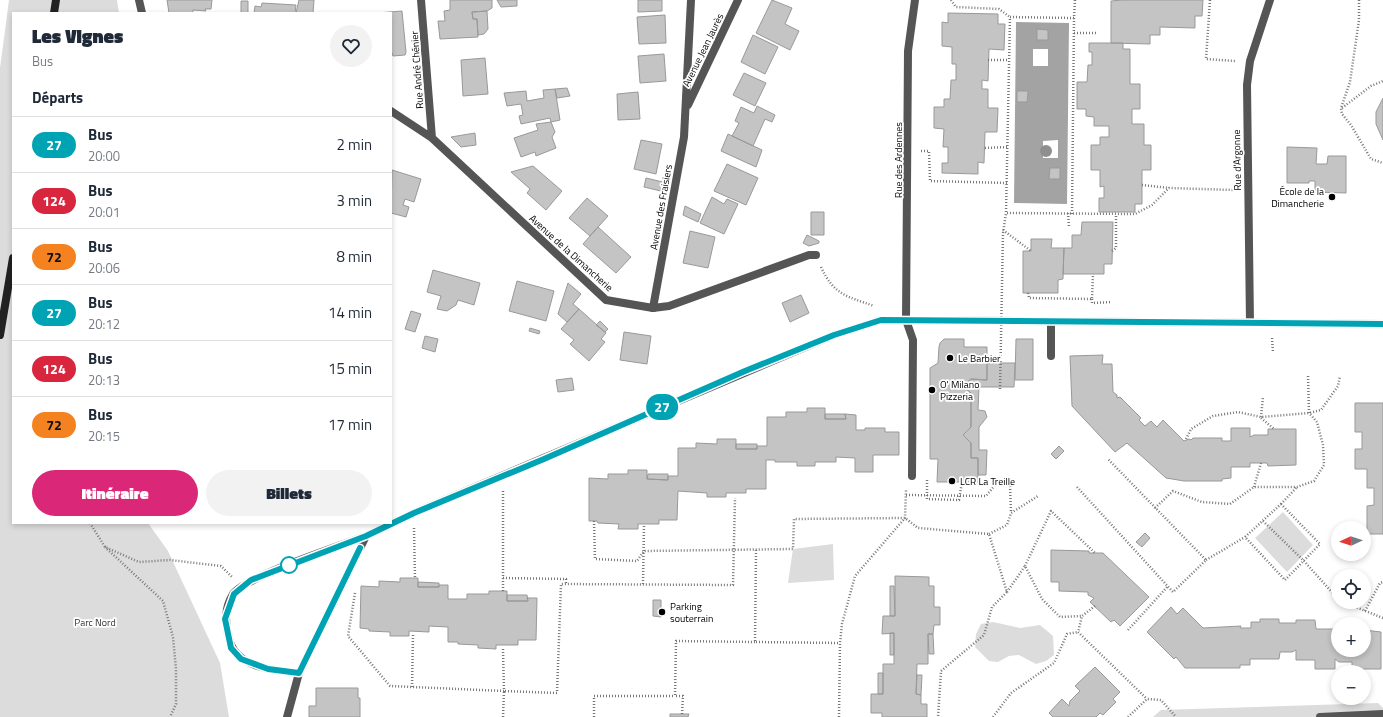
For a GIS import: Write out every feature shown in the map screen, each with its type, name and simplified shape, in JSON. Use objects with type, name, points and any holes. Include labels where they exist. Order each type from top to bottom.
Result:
[{"type":"main road","points":[[54,12],[56,0]]},
{"type":"main road","points":[[0,336],[12,264]]},
{"type":"street","points":[[139,0],[142,12]]},
{"type":"street","name":"Rue André Chénier","points":[[421,0],[432,138]]},
{"type":"street","name":"Avenue des Fraisiers","points":[[653,308],[684,137],[691,0]]},
{"type":"street","name":"Avenue Jean Jaurès","points":[[686,109],[738,0]]},
{"type":"street","name":"Rue des Ardennes","points":[[912,476],[913,340],[906,320],[907,152],[908,51],[915,0]]},
{"type":"street","name":"Rue d'Argonne","points":[[1250,323],[1247,86],[1250,61],[1270,0]]},
{"type":"street","name":"Avenue de la Dimancherie","points":[[392,112],[432,138],[606,300],[653,308],[669,306],[809,255],[816,255]]},
{"type":"street","points":[[392,524],[745,371],[834,335],[881,320],[1383,324]]},
{"type":"street","points":[[1051,321],[1051,356]]},
{"type":"street","points":[[299,673],[268,669],[241,659],[231,648],[225,619],[234,594],[251,580],[366,536],[391,524]]},
{"type":"street","points":[[287,717],[299,673],[366,536]]},
{"type":"street","points":[[1320,717],[1383,714]]},
{"type":"path","points":[[951,0],[956,7],[999,9],[1010,17],[1074,18]]},
{"type":"path","points":[[1072,214],[1075,0]]},
{"type":"path","points":[[1210,0],[1206,59],[1250,61]]},
{"type":"path","points":[[1359,0],[1359,20],[1350,82],[1342,108],[1342,114],[1371,159],[1383,163]]},
{"type":"path","points":[[1000,389],[1003,231],[1006,213],[1010,17]]},
{"type":"path","points":[[1074,33],[1097,33]]},
{"type":"path","points":[[988,60],[1009,60]]},
{"type":"path","points":[[1342,108],[1371,86],[1383,81]]},
{"type":"path","points":[[985,148],[1007,148]]},
{"type":"path","points":[[907,152],[929,151],[930,181],[1006,183]]},
{"type":"path","points":[[1142,184],[1169,188],[1248,190]]},
{"type":"path","points":[[1006,213],[1134,214],[1152,205],[1169,188]]},
{"type":"path","points":[[1068,213],[1069,227]]},
{"type":"path","points":[[1112,251],[1116,248],[1116,214]]},
{"type":"path","points":[[1003,231],[1031,251]]},
{"type":"path","points":[[1093,274],[1092,303],[1112,302]]},
{"type":"path","points":[[826,278],[830,285],[843,295],[876,307],[881,320]]},
{"type":"path","points":[[1028,293],[1029,298],[1092,299]]},
{"type":"path","points":[[1272,331],[1272,353]]},
{"type":"path","points":[[1155,508],[1173,491],[1202,502],[1230,504],[1254,487],[1297,487],[1314,481],[1324,465],[1323,445],[1317,422],[1309,413],[1308,375]]},
{"type":"path","points":[[1186,439],[1191,429],[1213,416],[1238,412],[1261,417],[1309,413],[1321,410],[1338,386],[1340,376]]},
{"type":"path","points":[[1261,417],[1263,397]]},
{"type":"path","points":[[1261,417],[1274,429]]},
{"type":"path","points":[[1108,459],[1206,560]]},
{"type":"path","points":[[1254,487],[1261,463]]},
{"type":"path","points":[[502,476],[503,591]]},
{"type":"path","points":[[839,717],[840,644],[842,624],[855,576],[905,518],[906,484],[912,476],[927,476],[927,499],[959,500],[962,482]]},
{"type":"path","points":[[906,495],[986,496],[995,486]]},
{"type":"path","points":[[644,551],[793,549],[794,519],[905,518],[918,528],[989,534],[1007,525],[1011,513],[1010,486]]},
{"type":"path","points":[[1077,487],[1173,592],[1206,560],[1245,537],[1297,487]]},
{"type":"path","points":[[1011,513],[1038,496]]},
{"type":"path","points":[[341,585],[356,594],[348,636],[390,686],[557,693],[561,584],[733,585],[735,498]]},
{"type":"path","points":[[1245,537],[1285,580],[1320,544],[1281,504]]},
{"type":"path","points":[[938,717],[941,671],[984,635],[992,607],[1008,592],[1025,566],[1051,511],[1095,553]]},
{"type":"path","points":[[414,513],[415,578]]},
{"type":"path","points":[[594,521],[595,559],[637,560],[644,551]]},
{"type":"path","points":[[1263,521],[1304,561],[1331,591]]},
{"type":"path","points":[[91,524],[104,547],[163,601],[173,637],[176,670],[176,704],[170,717]]},
{"type":"path","points":[[643,584],[644,526]]},
{"type":"path","points":[[989,534],[1008,592]]},
{"type":"path","points":[[104,547],[139,562],[170,560],[221,566],[242,587]]},
{"type":"path","points":[[755,642],[756,550]]},
{"type":"path","points":[[1025,566],[1042,599],[1060,617],[1082,616],[1095,606]]},
{"type":"path","points":[[503,578],[566,579],[566,584]]},
{"type":"path","points":[[1365,611],[1380,583],[1383,582]]},
{"type":"path","points":[[1128,630],[1168,586]]},
{"type":"path","points":[[1360,609],[1383,618]]},
{"type":"path","points":[[1078,632],[1082,616]]},
{"type":"path","points":[[1078,632],[1147,699],[1161,700],[1176,717]]},
{"type":"path","points":[[993,717],[1011,692],[1054,663],[1067,634],[1078,632]]},
{"type":"path","points":[[412,634],[412,687]]},
{"type":"path","points":[[675,696],[676,641],[840,644]]},
{"type":"path","points":[[503,649],[503,717]]},
{"type":"path","points":[[594,717],[594,696],[683,696],[682,714]]},
{"type":"path","points":[[1128,717],[1147,699]]},
{"type":"green space","name":"Parc Nord","points":[[9,0],[117,0],[119,12],[12,12],[12,524],[149,524],[168,551],[220,663],[229,717],[0,717],[0,68]]},
{"type":"green space","points":[[1283,512],[1313,545],[1287,572],[1255,538]]},
{"type":"green space","points":[[833,544],[834,580],[788,583],[793,549]]},
{"type":"green space","points":[[993,622],[1020,628],[1040,625],[1053,636],[1054,655],[1046,661],[1036,664],[1019,655],[1009,656],[998,662],[989,661],[975,647],[976,634],[981,624]]},
{"type":"green space","points":[[1371,703],[1378,703],[1383,708],[1383,717],[1153,717],[1161,710],[1331,705],[1371,705]]},
{"type":"shaded area","points":[[1016,22],[1069,23],[1067,204],[1014,203]],"holes":[[[1037,30],[1048,30],[1048,40],[1037,40]],[[1033,49],[1048,49],[1048,66],[1033,66]],[[1017,91],[1028,91],[1027,102],[1017,101]],[[1058,140],[1058,158],[1043,158],[1043,141]],[[1050,168],[1060,168],[1060,179],[1050,179]]]},
{"type":"building","points":[[167,0],[212,0],[211,9],[205,9],[206,11],[193,10],[193,12],[169,12]]},
{"type":"building","points":[[299,0],[314,0],[313,12],[296,12]]},
{"type":"building","points":[[450,0],[492,0],[492,8],[487,11],[472,12],[473,19],[477,19],[478,37],[440,39],[438,21],[445,21],[444,11],[450,10]]},
{"type":"building","points":[[497,0],[517,0],[517,6],[501,7]]},
{"type":"building","points":[[638,0],[662,0],[662,11],[638,12]]},
{"type":"building","points":[[772,0],[792,8],[785,24],[799,31],[790,50],[756,33]]},
{"type":"building","points":[[1203,0],[1202,16],[1195,16],[1195,28],[1160,27],[1160,35],[1150,35],[1150,44],[1111,43],[1111,1]]},
{"type":"building","points":[[241,1],[248,1],[248,12],[241,12]]},
{"type":"building","points":[[262,3],[296,5],[295,12],[254,12],[255,6],[261,7]]},
{"type":"building","points":[[402,11],[406,52],[405,55],[393,56],[392,12],[390,12]]},
{"type":"building","points":[[487,11],[488,29],[484,34],[478,35],[477,19],[473,19],[472,12]]},
{"type":"building","points":[[948,13],[998,14],[998,24],[1005,24],[1004,50],[989,49],[988,81],[982,80],[982,89],[988,89],[988,108],[998,108],[997,132],[985,132],[984,163],[978,162],[978,174],[942,173],[942,163],[948,163],[948,147],[943,147],[944,129],[934,128],[934,107],[944,107],[944,99],[950,99],[951,80],[956,80],[956,64],[952,64],[952,47],[942,46],[942,22],[948,23]]},
{"type":"building","points":[[665,15],[666,43],[639,44],[637,17]]},
{"type":"building","points":[[1037,29],[1048,30],[1048,40],[1037,40]]},
{"type":"building","points":[[753,35],[778,47],[765,74],[741,62]]},
{"type":"building","points":[[1089,43],[1123,43],[1123,49],[1130,49],[1130,84],[1140,84],[1140,109],[1132,109],[1132,124],[1144,124],[1144,145],[1151,145],[1151,170],[1142,170],[1142,204],[1135,204],[1135,212],[1099,212],[1099,198],[1104,198],[1104,186],[1100,187],[1100,170],[1091,170],[1091,145],[1100,145],[1100,137],[1109,137],[1109,126],[1094,126],[1094,117],[1086,116],[1086,109],[1077,109],[1077,82],[1087,82],[1088,65],[1092,65],[1092,52],[1089,52]]},
{"type":"building","points":[[664,54],[666,81],[640,83],[638,56]]},
{"type":"building","points":[[485,58],[488,94],[463,96],[461,60]]},
{"type":"building","points":[[744,73],[766,83],[755,106],[733,95]]},
{"type":"building","points":[[567,88],[570,96],[557,98],[555,89]]},
{"type":"building","points":[[555,89],[560,120],[551,122],[550,118],[521,124],[519,116],[523,115],[521,104],[507,106],[504,93],[526,91],[527,101],[544,98],[543,90]]},
{"type":"building","points":[[1017,91],[1028,91],[1027,102],[1017,102]]},
{"type":"building","points":[[638,92],[640,119],[618,120],[617,94]]},
{"type":"building","points":[[1383,98],[1383,140],[1376,124],[1376,112]]},
{"type":"building","points":[[757,106],[775,115],[772,122],[765,119],[753,146],[732,136],[739,123],[735,121],[741,107],[754,113]]},
{"type":"building","points":[[551,122],[555,132],[552,137],[556,148],[536,156],[535,152],[521,157],[514,138],[538,130],[536,124]]},
{"type":"building","points":[[475,133],[476,145],[461,147],[451,137]]},
{"type":"building","points":[[728,134],[762,150],[756,167],[721,151]]},
{"type":"building","points":[[641,140],[662,144],[656,174],[634,169]]},
{"type":"building","points":[[1287,147],[1317,148],[1316,164],[1327,164],[1328,156],[1346,156],[1346,193],[1315,192],[1315,181],[1309,181],[1309,183],[1287,183]]},
{"type":"building","points":[[727,164],[758,178],[746,205],[714,191]]},
{"type":"building","points":[[533,166],[562,191],[546,210],[527,193],[530,189],[511,172]]},
{"type":"building","points":[[1050,168],[1060,168],[1060,179],[1049,179]]},
{"type":"building","points":[[392,170],[421,179],[414,202],[405,199],[403,205],[409,207],[406,217],[392,213]]},
{"type":"building","points":[[646,178],[667,183],[665,192],[644,187]]},
{"type":"building","points":[[712,197],[724,204],[727,199],[738,204],[724,234],[700,223]]},
{"type":"building","points":[[587,198],[608,216],[590,236],[569,218]]},
{"type":"building","points":[[685,206],[701,214],[698,222],[683,215]]},
{"type":"building","points":[[811,212],[824,212],[824,235],[811,235]]},
{"type":"building","points":[[1082,222],[1113,222],[1112,264],[1104,264],[1104,274],[1063,274],[1064,248],[1072,248],[1072,235],[1081,235]]},
{"type":"building","points":[[598,227],[631,257],[616,273],[583,244]]},
{"type":"building","points":[[690,231],[715,237],[708,268],[683,263]]},
{"type":"building","points":[[807,235],[819,241],[819,243],[809,246],[803,243]]},
{"type":"building","points":[[1031,239],[1052,239],[1051,248],[1064,248],[1063,279],[1058,280],[1058,293],[1023,293],[1023,251],[1031,251]]},
{"type":"building","points":[[433,270],[480,283],[474,305],[458,300],[456,305],[447,311],[437,309],[441,296],[427,292]]},
{"type":"building","points":[[517,281],[554,291],[546,321],[509,311]]},
{"type":"building","points":[[568,283],[581,294],[573,304],[579,309],[567,322],[558,314]]},
{"type":"building","points":[[801,295],[809,313],[790,322],[782,303]]},
{"type":"building","points":[[579,309],[606,333],[601,339],[605,342],[589,361],[570,344],[574,340],[561,329]]},
{"type":"building","points":[[411,311],[421,314],[415,332],[405,329]]},
{"type":"building","points":[[600,321],[608,329],[605,332],[596,325]]},
{"type":"building","points":[[530,328],[540,331],[539,334],[529,331]]},
{"type":"building","points":[[624,332],[651,336],[647,364],[620,360]]},
{"type":"building","points":[[425,336],[438,339],[435,352],[422,348]]},
{"type":"building","points":[[944,339],[964,339],[964,347],[987,347],[987,380],[971,379],[963,386],[971,393],[971,427],[963,435],[971,443],[971,458],[978,458],[978,482],[937,482],[938,459],[930,459],[930,368],[938,363],[940,343]]},
{"type":"building","points":[[1016,339],[1033,339],[1033,380],[1015,380]]},
{"type":"building","points":[[1103,355],[1102,364],[1112,364],[1113,392],[1117,395],[1117,398],[1120,397],[1141,418],[1139,420],[1145,426],[1151,421],[1157,427],[1163,420],[1184,441],[1189,439],[1191,440],[1193,438],[1222,438],[1222,441],[1231,441],[1231,428],[1250,428],[1250,437],[1254,435],[1268,435],[1268,429],[1296,429],[1296,465],[1268,466],[1267,463],[1250,463],[1250,467],[1231,467],[1231,478],[1222,479],[1222,481],[1184,481],[1166,478],[1127,443],[1115,452],[1072,406],[1070,356]]},
{"type":"building","points":[[987,363],[1015,363],[1014,387],[979,387],[978,410],[985,411],[987,417],[979,427],[979,450],[987,450],[986,475],[978,475],[978,458],[971,458],[971,443],[963,435],[971,427],[971,393],[963,386],[971,379],[987,380]]},
{"type":"building","points":[[572,378],[574,390],[558,392],[556,380]]},
{"type":"building","points":[[1355,403],[1383,403],[1383,534],[1371,534],[1371,521],[1367,521],[1367,506],[1374,505],[1374,488],[1367,488],[1367,469],[1355,469],[1355,449],[1362,449],[1362,432],[1355,432]]},
{"type":"building","points":[[807,408],[825,408],[825,419],[846,419],[845,414],[856,415],[856,430],[865,430],[865,428],[885,428],[885,432],[899,432],[899,455],[873,455],[873,472],[855,472],[855,458],[836,457],[836,462],[815,462],[815,466],[797,466],[797,462],[775,462],[775,460],[766,460],[766,489],[746,489],[746,493],[726,493],[726,497],[707,497],[707,493],[678,491],[677,520],[659,520],[659,524],[638,524],[638,529],[618,529],[619,524],[589,521],[589,478],[608,479],[608,474],[628,474],[628,470],[647,470],[647,479],[668,480],[668,476],[678,476],[678,448],[696,448],[696,443],[717,444],[717,439],[736,439],[736,449],[757,449],[757,446],[767,446],[767,417],[786,417],[786,412],[807,412]]},
{"type":"building","points":[[825,414],[845,414],[846,419],[825,419]]},
{"type":"building","points":[[736,444],[757,444],[757,449],[736,449]]},
{"type":"building","points":[[1059,446],[1064,451],[1056,459],[1051,454]]},
{"type":"building","points":[[648,474],[668,474],[668,480],[647,479]]},
{"type":"building","points":[[1145,533],[1150,538],[1142,547],[1136,542]]},
{"type":"building","points":[[1051,550],[1103,553],[1149,597],[1120,626],[1114,620],[1111,622],[1090,602],[1094,598],[1088,595],[1088,592],[1059,591],[1059,582],[1051,582]]},
{"type":"building","points":[[895,576],[929,577],[929,586],[934,586],[934,607],[940,607],[940,625],[934,625],[933,634],[928,634],[928,664],[917,664],[916,694],[921,695],[921,704],[927,704],[927,717],[882,717],[882,713],[871,713],[871,694],[883,694],[883,664],[894,664],[894,633],[882,634],[883,616],[895,616]]},
{"type":"building","points":[[400,578],[418,578],[418,587],[439,587],[439,585],[448,585],[448,599],[467,599],[467,594],[489,594],[489,591],[507,591],[507,601],[528,601],[527,598],[537,598],[536,640],[518,640],[518,645],[496,645],[496,649],[478,648],[478,645],[448,642],[448,627],[429,626],[429,632],[409,631],[409,636],[390,636],[390,632],[369,631],[369,629],[360,628],[361,586],[379,587],[379,581],[400,582]]},
{"type":"building","points":[[418,582],[439,583],[439,587],[418,587]]},
{"type":"building","points":[[890,586],[894,586],[895,616],[890,616]]},
{"type":"building","points":[[507,595],[527,595],[528,601],[507,601]]},
{"type":"building","points":[[653,600],[661,600],[661,617],[653,616]]},
{"type":"building","points":[[1171,607],[1177,614],[1183,608],[1203,628],[1241,626],[1240,628],[1251,628],[1251,622],[1260,622],[1260,619],[1279,619],[1279,623],[1296,623],[1296,620],[1315,620],[1316,629],[1331,629],[1331,657],[1371,657],[1371,631],[1381,632],[1381,669],[1371,669],[1371,665],[1352,665],[1352,662],[1339,662],[1335,659],[1335,665],[1331,665],[1331,669],[1315,669],[1315,660],[1296,660],[1296,650],[1292,652],[1280,652],[1279,659],[1250,659],[1250,665],[1240,665],[1240,668],[1185,668],[1176,657],[1174,659],[1147,632]]},
{"type":"building","points":[[890,633],[894,633],[894,655],[890,655]]},
{"type":"building","points":[[928,634],[933,634],[934,654],[929,654]]},
{"type":"building","points":[[1095,667],[1120,692],[1113,699],[1116,702],[1103,715],[1100,713],[1096,717],[1053,717],[1049,713],[1062,699],[1069,706],[1070,701],[1080,691],[1075,686]]},
{"type":"building","points":[[878,673],[883,673],[883,694],[878,694]]},
{"type":"building","points":[[917,675],[922,675],[921,695],[916,694]]},
{"type":"building","points":[[316,688],[358,688],[358,698],[360,698],[360,717],[309,717],[309,706],[316,706]]},
{"type":"building","points":[[670,714],[689,714],[688,717],[670,717]]},
{"type":"bus line","name":"27","points":[[392,524],[745,371],[834,335],[881,320],[1383,324]]},
{"type":"bus line","name":"27","points":[[360,548],[299,673],[268,669],[241,659],[231,648],[225,619],[234,594],[251,580],[366,536],[391,524]]},
{"type":"place","name":"École de la Dimancherie","points":[[1332,197]]},
{"type":"place","name":"Le Barbier","points":[[950,358]]},
{"type":"place","name":"O' Milano Pizzeria","points":[[932,390]]},
{"type":"place","name":"LCR La Treille","points":[[952,481]]},
{"type":"place","name":"Parking souterrain","points":[[662,612]]}]
